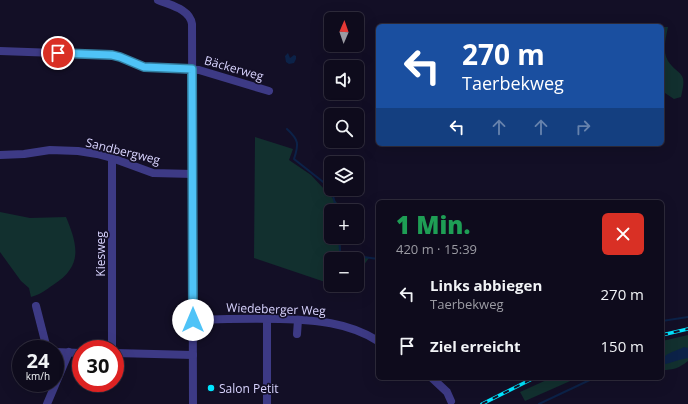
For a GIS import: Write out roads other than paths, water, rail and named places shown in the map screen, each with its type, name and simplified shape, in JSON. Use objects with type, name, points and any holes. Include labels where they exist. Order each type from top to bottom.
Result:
[{"type":"street","name":"Bäckerweg","points":[[158,0],[185,12],[192,18],[193,404]]},
{"type":"street","points":[[0,50],[102,54],[120,57],[144,67],[192,69]]},
{"type":"street","name":"Bäckerweg","points":[[192,69],[269,91]]},
{"type":"street","name":"Sandbergweg","points":[[0,154],[24,154],[60,150],[97,154],[153,173],[193,174]]},
{"type":"street","name":"Kiesweg","points":[[112,158],[112,340]]},
{"type":"street","points":[[36,306],[45,340]]},
{"type":"street","points":[[266,319],[267,404]]},
{"type":"street","name":"Wiedeberger Weg","points":[[193,320],[266,319],[328,322],[358,330],[376,340]]},
{"type":"street","points":[[297,334],[298,320]]},
{"type":"street","points":[[64,352],[69,352],[64,363]]},
{"type":"street","points":[[124,353],[193,355]]},
{"type":"street","points":[[434,380],[447,392],[451,402]]},
{"type":"street","points":[[47,404],[52,392]]},
{"type":"water","points":[[288,53],[290,58],[294,55],[296,56],[294,63],[289,64],[286,62],[285,56]]},
{"type":"water","points":[[684,347],[688,348],[688,358],[666,364],[664,363],[664,358],[668,354]]},
{"type":"waterway","points":[[287,129],[294,136],[297,142],[297,150],[294,159],[327,185],[332,192],[335,204]]},
{"type":"waterway","points":[[340,244],[340,251],[343,254],[376,259]]},
{"type":"waterway","points":[[664,321],[688,317]]},
{"type":"waterway","points":[[539,404],[590,380]]},
{"type":"railway","points":[[664,335],[688,329]]},
{"type":"railway","points":[[482,404],[530,380]]},
{"type":"place","name":"Salon Petit","points":[[211,388]]}]
